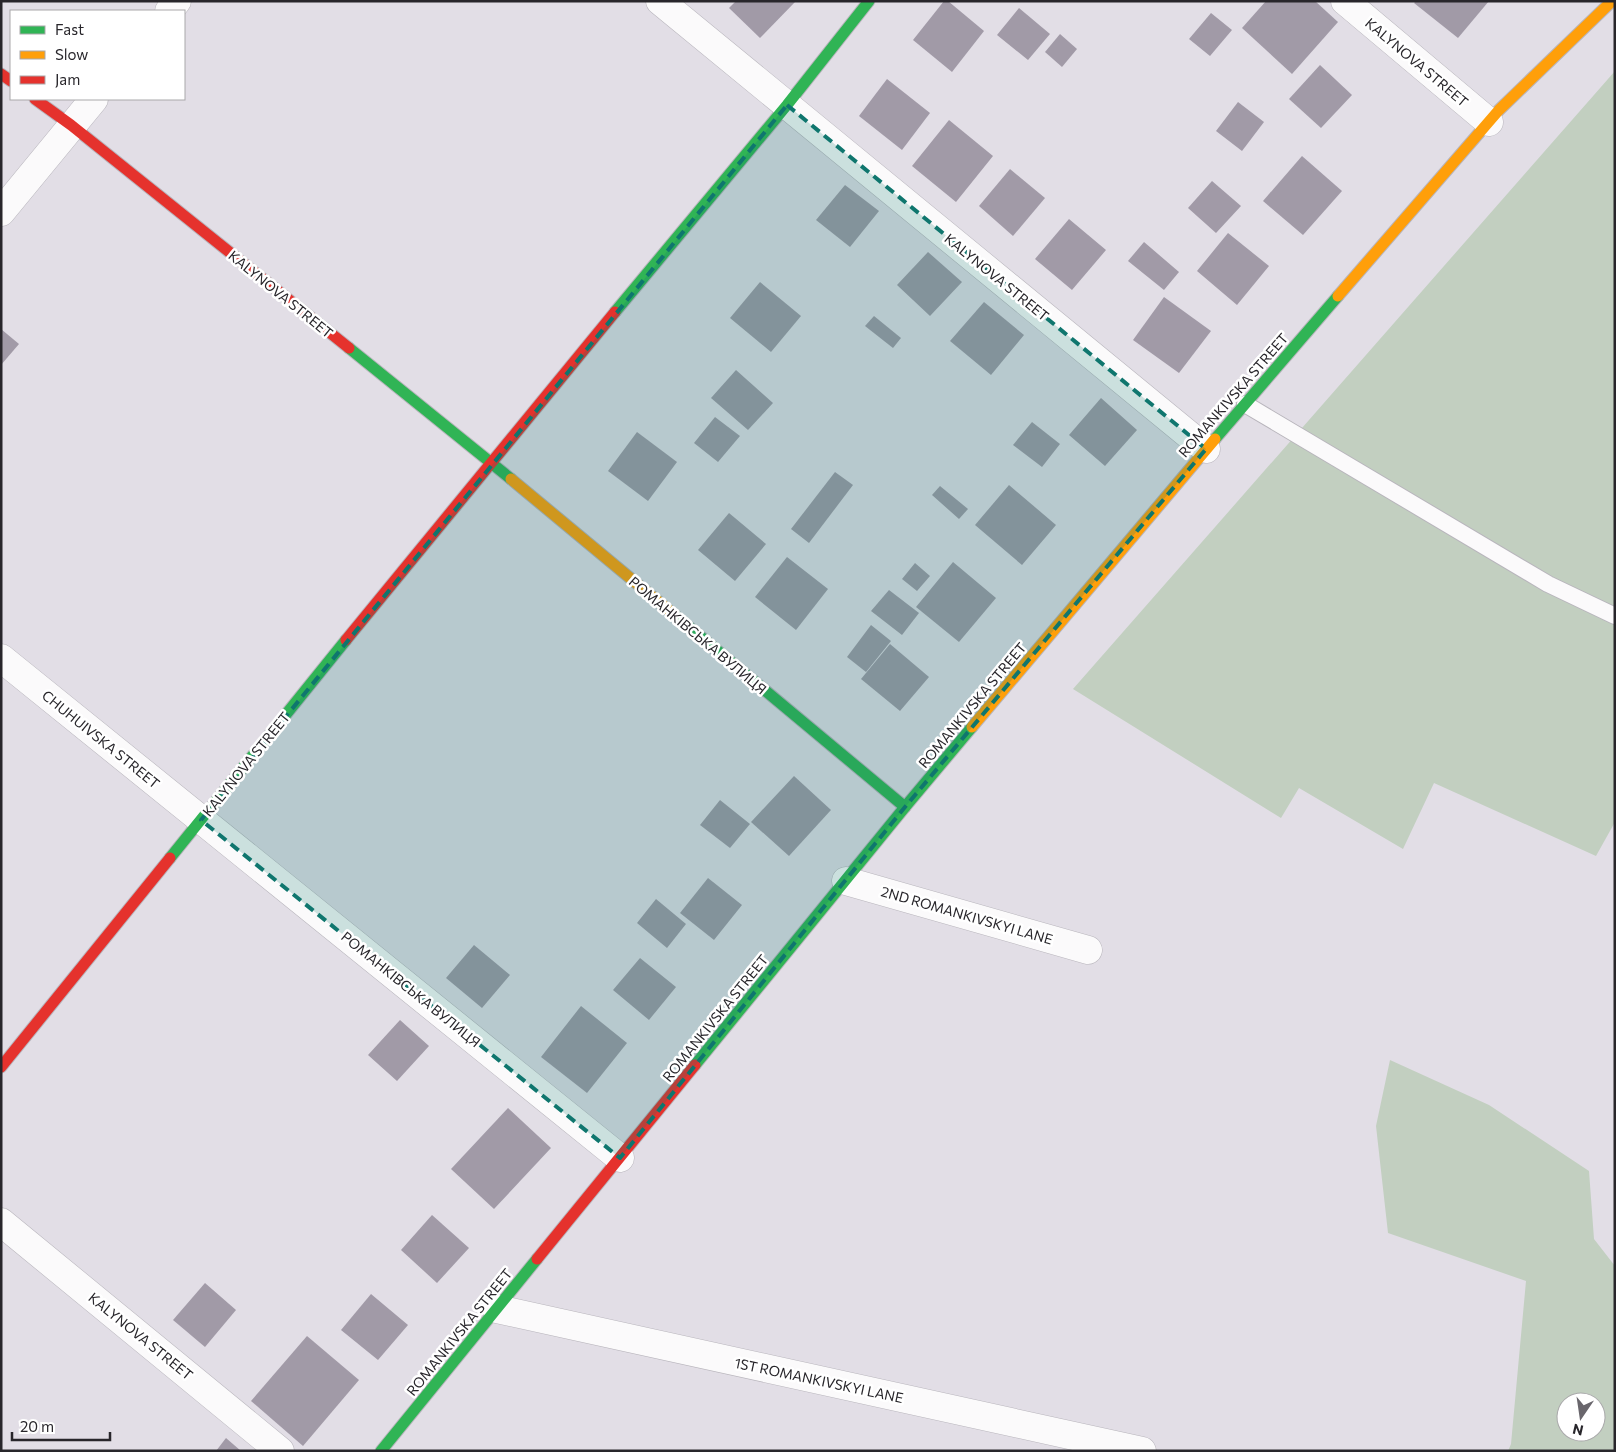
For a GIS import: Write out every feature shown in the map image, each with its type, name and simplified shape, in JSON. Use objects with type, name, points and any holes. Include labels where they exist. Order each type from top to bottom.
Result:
[{"type":"street","name":"KALYNOVA STREET","points":[[660,1],[1206,449]]},
{"type":"street","name":"KALYNOVA STREET","points":[[1,1067],[491,462],[787,105],[869,1]]},
{"type":"street","name":"KALYNOVA STREET","points":[[1345,1],[1489,122]]},
{"type":"street","name":"ROMANKIVSKA STREET","points":[[381,1451],[905,807],[1206,449],[1499,110],[1612,1]]},
{"type":"street","name":"KALYNOVA STREET","points":[[37,100],[491,462]]},
{"type":"street","points":[[1,212],[93,100]]},
{"type":"street","name":"РОМАНКІВСЬКА ВУЛИЦЯ","points":[[491,462],[905,807]]},
{"type":"street","name":"CHUHUIVSKA STREET","points":[[1,658],[202,820]]},
{"type":"street","name":"РОМАНКІВСЬКА ВУЛИЦЯ","points":[[202,820],[620,1158]]},
{"type":"street","name":"2ND ROMANKIVSKYI LANE","points":[[846,880],[1088,950]]},
{"type":"street","name":"KALYNOVA STREET","points":[[1,1222],[280,1451]]},
{"type":"street","name":"1ST ROMANKIVSKYI LANE","points":[[496,1309],[1142,1451]]},
{"type":"lane","points":[[1245,404],[1548,584],[1615,616]]},
{"type":"highlighted area","points":[[787,105],[1206,449],[905,807],[620,1158],[201,820]]},
{"type":"green space","points":[[1615,71],[1615,822],[1596,856],[1434,783],[1403,849],[1299,788],[1281,818],[1073,689]]},
{"type":"green space","points":[[1390,1060],[1489,1105],[1589,1171],[1594,1239],[1615,1266],[1615,1451],[1508,1451],[1511,1444],[1526,1281],[1388,1233],[1376,1126]]},
{"type":"building","points":[[736,1],[796,1],[760,38],[729,8]]},
{"type":"building","points":[[944,1],[948,1],[984,31],[952,72],[913,40]]},
{"type":"building","points":[[1266,1],[1315,1],[1338,22],[1292,74],[1242,28]]},
{"type":"building","points":[[1416,1],[1489,1],[1458,38],[1414,3]]},
{"type":"building","points":[[1019,8],[1050,34],[1028,60],[997,35]]},
{"type":"building","points":[[1211,13],[1232,30],[1210,56],[1189,39]]},
{"type":"building","points":[[1060,34],[1077,49],[1062,67],[1045,52]]},
{"type":"building","points":[[1320,65],[1352,95],[1321,128],[1289,99]]},
{"type":"building","points":[[887,79],[930,113],[902,150],[859,116]]},
{"type":"building","points":[[1238,102],[1264,122],[1242,151],[1216,131]]},
{"type":"building","points":[[949,120],[993,156],[956,202],[912,166]]},
{"type":"building","points":[[1302,156],[1342,191],[1303,235],[1263,201]]},
{"type":"building","points":[[1010,169],[1045,198],[1013,236],[979,206]]},
{"type":"building","points":[[1212,181],[1241,206],[1216,233],[1188,208]]},
{"type":"building","points":[[845,185],[879,211],[850,247],[816,220]]},
{"type":"building","points":[[1069,219],[1106,250],[1072,290],[1035,259]]},
{"type":"building","points":[[1228,233],[1269,266],[1237,305],[1197,271]]},
{"type":"building","points":[[1144,242],[1179,272],[1164,290],[1128,261]]},
{"type":"building","points":[[928,252],[962,282],[930,316],[897,285]]},
{"type":"building","points":[[760,282],[801,316],[771,352],[730,318]]},
{"type":"building","points":[[1164,297],[1211,331],[1179,373],[1133,340]]},
{"type":"building","points":[[984,302],[1024,335],[991,375],[950,341]]},
{"type":"building","points":[[874,316],[901,338],[893,348],[865,326]]},
{"type":"building","points":[[1,329],[19,344],[1,365]]},
{"type":"building","points":[[736,370],[773,403],[748,430],[711,398]]},
{"type":"building","points":[[1101,398],[1137,430],[1105,466],[1069,435]]},
{"type":"building","points":[[715,417],[740,436],[718,462],[694,443]]},
{"type":"building","points":[[1032,422],[1060,444],[1042,467],[1013,445]]},
{"type":"building","points":[[637,432],[677,462],[648,501],[608,471]]},
{"type":"building","points":[[835,472],[853,485],[809,543],[791,529]]},
{"type":"building","points":[[1009,485],[1056,525],[1022,565],[975,525]]},
{"type":"building","points":[[940,486],[968,509],[959,519],[932,495]]},
{"type":"building","points":[[729,513],[766,544],[735,581],[698,550]]},
{"type":"building","points":[[787,557],[828,589],[796,630],[755,597]]},
{"type":"building","points":[[953,562],[996,598],[959,642],[916,607]]},
{"type":"building","points":[[915,563],[930,576],[917,591],[902,579]]},
{"type":"building","points":[[889,590],[919,613],[902,635],[871,611]]},
{"type":"building","points":[[871,625],[891,641],[866,672],[847,657]]},
{"type":"building","points":[[890,644],[929,677],[900,711],[861,679]]},
{"type":"building","points":[[794,776],[831,810],[789,856],[751,822]]},
{"type":"building","points":[[720,800],[750,824],[730,848],[700,825]]},
{"type":"building","points":[[708,878],[742,905],[714,940],[680,913]]},
{"type":"building","points":[[656,899],[686,924],[667,948],[637,923]]},
{"type":"building","points":[[474,945],[510,975],[482,1008],[446,978]]},
{"type":"building","points":[[640,958],[676,987],[649,1020],[613,990]]},
{"type":"building","points":[[581,1006],[627,1043],[587,1093],[541,1057]]},
{"type":"building","points":[[400,1020],[429,1046],[397,1081],[368,1055]]},
{"type":"building","points":[[508,1108],[551,1148],[494,1209],[451,1169]]},
{"type":"building","points":[[432,1215],[469,1248],[437,1283],[401,1250]]},
{"type":"building","points":[[205,1283],[236,1310],[205,1347],[173,1320]]},
{"type":"building","points":[[371,1294],[408,1325],[378,1360],[341,1330]]},
{"type":"building","points":[[307,1336],[359,1380],[303,1446],[251,1401]]},
{"type":"building","points":[[226,1438],[241,1451],[216,1451]]},
{"type":"traffic: fast","points":[[615,312],[787,105],[869,1]]},
{"type":"traffic: fast","points":[[1215,439],[1338,296]]},
{"type":"traffic: fast","points":[[349,348],[511,479]]},
{"type":"traffic: fast","points":[[671,612],[905,807]]},
{"type":"traffic: fast","points":[[170,858],[346,640]]},
{"type":"traffic: fast","points":[[695,1065],[972,727]]},
{"type":"traffic: fast","points":[[381,1451],[537,1259]]},
{"type":"traffic: slow","points":[[1338,296],[1499,110],[1612,1]]},
{"type":"traffic: slow","points":[[972,727],[1215,439]]},
{"type":"traffic: slow","points":[[511,479],[671,612]]},
{"type":"traffic: jam","points":[[1,74],[10,80]]},
{"type":"traffic: jam","points":[[36,100],[71,125],[349,348]]},
{"type":"traffic: jam","points":[[346,640],[615,312]]},
{"type":"traffic: jam","points":[[1,1067],[170,858]]},
{"type":"traffic: jam","points":[[537,1259],[695,1065]]}]
